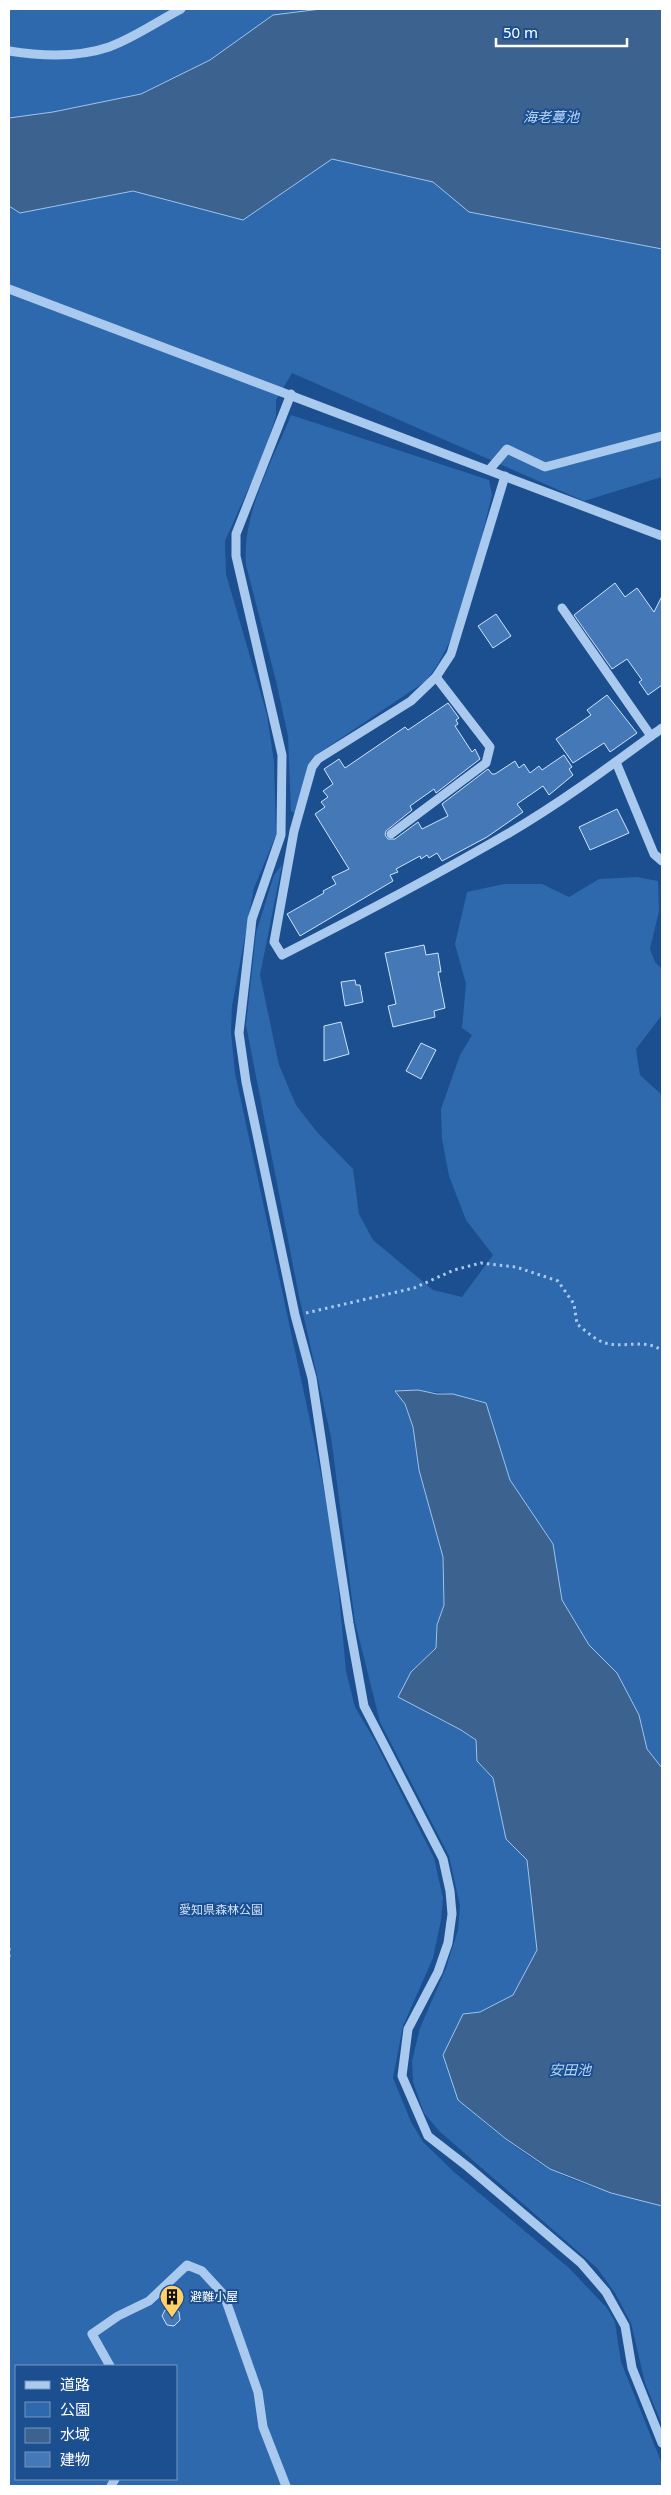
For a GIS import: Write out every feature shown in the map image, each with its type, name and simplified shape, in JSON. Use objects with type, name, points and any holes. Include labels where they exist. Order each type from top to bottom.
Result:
[{"type":"street","points":[[9,51],[42,56],[79,53],[109,47],[181,9]]},
{"type":"street","points":[[9,289],[490,469],[662,536]]},
{"type":"street","points":[[291,394],[236,534],[236,556],[282,755],[280,835],[252,919],[239,1032],[246,1082],[295,1315],[312,1378],[349,1623],[364,1706],[442,1858],[450,1892],[452,1914],[448,1943],[438,1972],[408,2029],[402,2076],[428,2136],[468,2167],[581,2263],[606,2292],[625,2326],[632,2368],[662,2443]]},
{"type":"street","points":[[490,469],[507,449],[545,466],[662,436]]},
{"type":"street","points":[[504,476],[451,654],[436,677],[411,701],[318,759],[312,767],[292,837],[274,942],[282,955],[388,901],[511,832],[616,762],[662,728]]},
{"type":"street","points":[[562,608],[651,736]]},
{"type":"street","points":[[391,834],[486,764],[490,747],[436,677]]},
{"type":"street","points":[[616,762],[654,854],[662,861]]},
{"type":"street","points":[[280,835],[292,837]]},
{"type":"street","points":[[109,2365],[93,2340],[92,2334],[118,2316],[149,2301],[187,2265],[202,2271],[224,2295],[258,2392],[263,2427],[286,2486]]},
{"type":"path","points":[[295,1315],[414,1288],[454,1270],[481,1263],[516,1267],[558,1281],[574,1304],[577,1324],[592,1336],[608,1344],[655,1345],[662,1351]]},
{"type":"path","points":[[9,1948],[9,1961]]},
{"type":"green space","name":"愛知県森林公園","points":[[9,9],[662,9],[662,477],[584,501],[292,373],[276,400],[276,416],[263,456],[225,541],[226,574],[267,715],[274,762],[276,835],[254,888],[232,1006],[231,1032],[235,1073],[334,1540],[346,1671],[355,1707],[375,1741],[434,1858],[443,1898],[441,1920],[433,1958],[403,2026],[393,2078],[411,2122],[423,2142],[454,2172],[569,2268],[607,2308],[615,2322],[621,2362],[662,2464],[662,2486],[9,2486]]},
{"type":"green space","points":[[291,415],[489,480],[492,495],[468,592],[451,640],[439,661],[426,681],[313,757],[294,813],[291,811],[288,736],[246,565],[246,546],[253,507],[267,469]]},
{"type":"green space","points":[[282,865],[260,975],[279,1065],[296,1105],[317,1132],[353,1169],[359,1214],[373,1240],[433,1290],[462,1297],[493,1255],[466,1220],[449,1176],[442,1139],[441,1109],[460,1055],[472,1035],[462,1028],[466,984],[455,944],[467,892],[504,884],[542,884],[569,897],[599,879],[637,877],[658,881],[659,911],[650,949],[655,962],[662,969],[662,1015],[636,1049],[640,1075],[662,1095],[662,1768],[647,1749],[639,1715],[617,1673],[589,1645],[562,1600],[553,1544],[510,1480],[486,1403],[455,1395],[433,1392],[401,1395],[413,1427],[419,1470],[443,1557],[444,1605],[437,1625],[436,1648],[411,1672],[437,1718],[476,1740],[477,1761],[493,1777],[506,1839],[527,1860],[537,1951],[513,1995],[480,2012],[463,2014],[458,2100],[514,2145],[550,2169],[591,2186],[662,2206],[662,2425],[645,2383],[631,2323],[615,2293],[597,2268],[439,2131],[424,2113],[413,2082],[412,2061],[420,2028],[446,1968],[458,1930],[460,1906],[449,1856],[380,1722],[355,1622],[331,1437],[299,1296],[246,1025],[256,933],[274,875]]},
{"type":"water","name":"海老蔓池","points":[[321,9],[662,9],[662,249],[469,212],[433,182],[332,159],[243,220],[133,191],[20,213],[9,206],[9,118],[53,112],[141,94],[210,60],[273,15]]},
{"type":"water","name":"安田池","points":[[418,1390],[437,1394],[453,1394],[486,1403],[510,1480],[553,1544],[562,1600],[589,1645],[617,1673],[639,1715],[647,1749],[662,1768],[662,2206],[611,2193],[550,2169],[506,2139],[458,2100],[443,2055],[463,2014],[480,2012],[513,1995],[537,1950],[527,1860],[506,1839],[493,1778],[477,1761],[476,1740],[461,1730],[398,1697],[411,1672],[436,1648],[437,1625],[444,1605],[443,1557],[419,1470],[413,1427],[405,1404],[395,1391]]},
{"type":"building","points":[[615,583],[625,597],[637,588],[654,612],[662,596],[662,685],[648,695],[639,682],[642,680],[627,659],[612,669],[574,615]]},
{"type":"building","points":[[496,614],[511,636],[493,648],[478,626]]},
{"type":"building","points":[[607,695],[637,733],[610,752],[604,743],[573,763],[556,739],[591,715],[587,710]]},
{"type":"building","points":[[448,703],[459,718],[456,720],[458,724],[455,726],[472,752],[475,749],[480,759],[436,793],[434,789],[410,806],[412,810],[386,831],[385,835],[388,839],[395,839],[418,822],[422,829],[448,816],[442,804],[488,769],[492,774],[495,774],[515,761],[519,768],[524,764],[530,773],[539,766],[542,770],[564,755],[572,767],[569,769],[573,775],[549,795],[543,786],[517,804],[523,812],[487,837],[442,861],[437,853],[429,858],[427,855],[421,859],[420,856],[396,869],[398,872],[390,875],[393,881],[300,936],[287,914],[324,893],[323,891],[336,884],[332,877],[349,869],[315,814],[325,807],[321,802],[328,797],[323,791],[333,784],[324,769],[339,759],[345,768],[405,727],[408,730]]},
{"type":"building","points":[[617,809],[629,833],[590,850],[579,827]]},
{"type":"building","points":[[424,945],[426,955],[438,953],[441,972],[438,972],[445,1008],[434,1011],[435,1017],[393,1027],[388,1006],[396,1004],[385,953]]},
{"type":"building","points":[[355,980],[356,985],[360,985],[363,1002],[345,1006],[341,982]]},
{"type":"building","points":[[341,1022],[349,1054],[324,1061],[324,1026]]},
{"type":"building","points":[[421,1043],[436,1050],[421,1079],[406,1071]]},
{"type":"building","name":"避難小屋","points":[[173,2308],[179,2312],[180,2320],[174,2326],[167,2325],[162,2316],[165,2310]]},
{"type":"place","name":"避難小屋","points":[[172,2318]]}]
